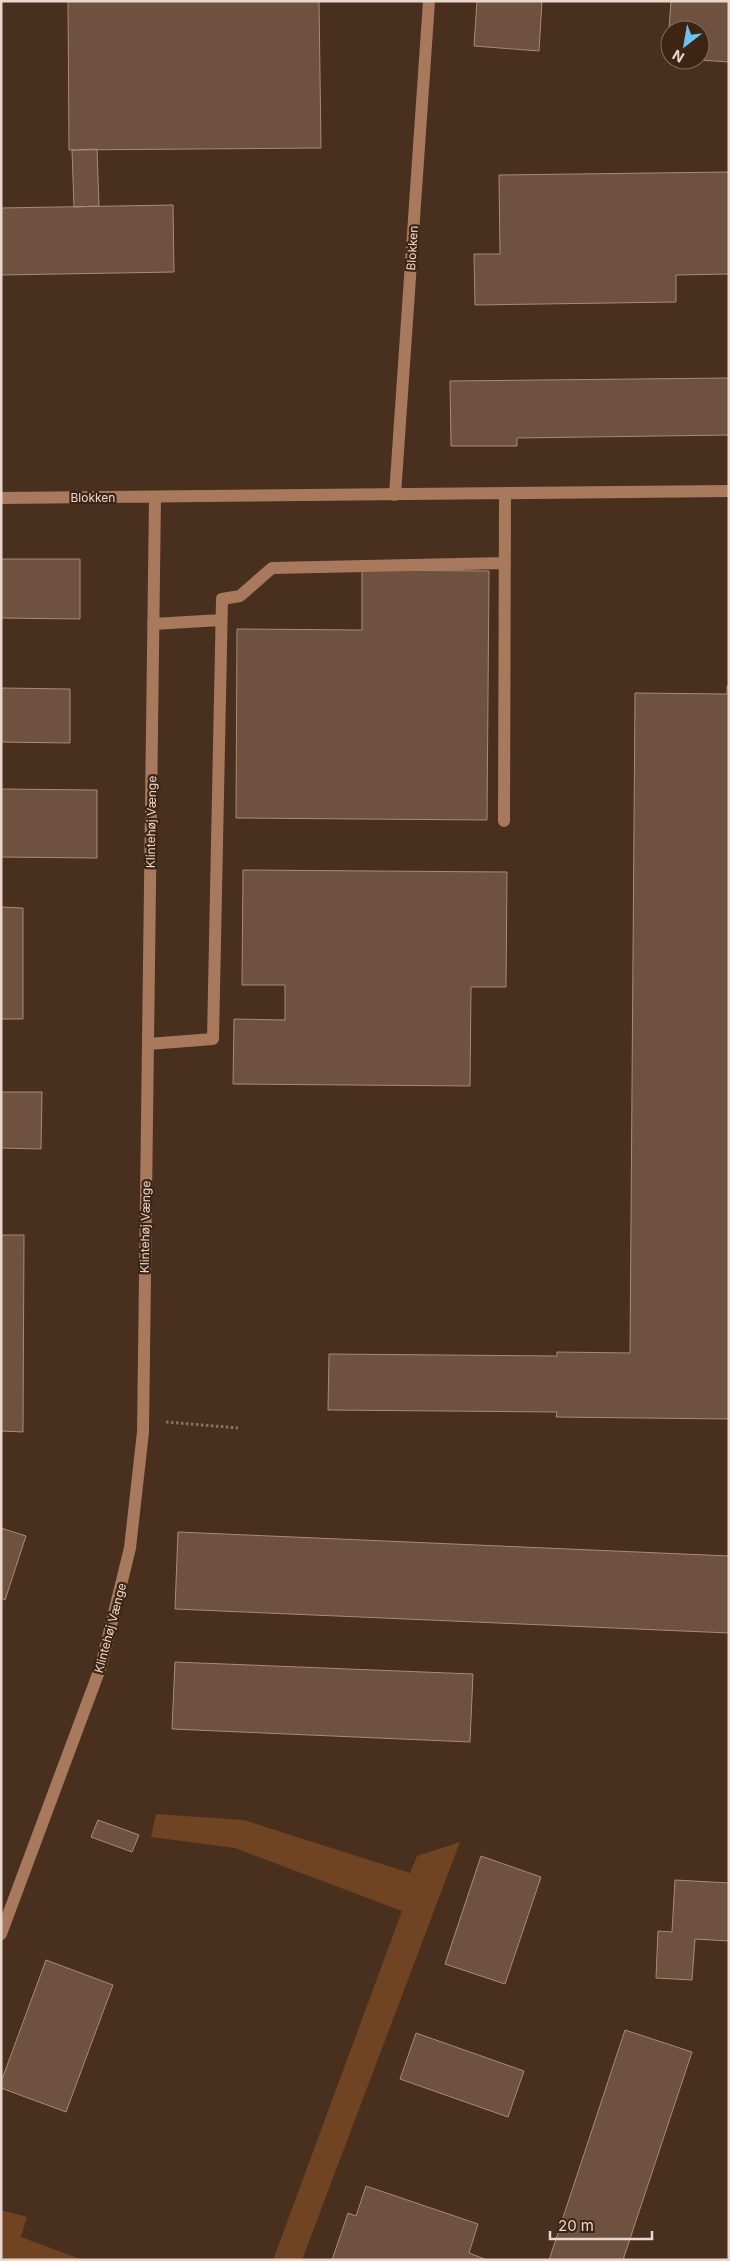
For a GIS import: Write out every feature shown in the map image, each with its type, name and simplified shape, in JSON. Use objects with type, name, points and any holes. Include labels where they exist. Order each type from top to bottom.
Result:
[{"type":"street","name":"Blokken","points":[[395,495],[429,1]]},
{"type":"street","name":"Blokken","points":[[1,498],[729,491]]},
{"type":"street","points":[[504,821],[505,494]]},
{"type":"street","name":"Klintehøj Vænge","points":[[1,1934],[101,1666],[130,1548],[143,1432],[155,497]]},
{"type":"street","points":[[148,1044],[213,1039],[222,599],[240,596],[272,568],[505,562]]},
{"type":"street","points":[[153,624],[221,620]]},
{"type":"path","points":[[177,1423],[238,1428]]},
{"type":"shaded area","points":[[156,1814],[244,1820],[410,1873],[417,1856],[460,1842],[302,2260],[273,2260],[402,1911],[235,1848],[151,1837]]},
{"type":"shaded area","points":[[1,2210],[27,2217],[21,2237],[83,2260],[1,2260]]},
{"type":"building","points":[[68,1],[319,1],[321,148],[69,150]]},
{"type":"building","points":[[477,1],[542,1],[539,51],[474,46]]},
{"type":"building","points":[[671,1],[729,1],[729,62],[710,61],[710,20],[670,20]]},
{"type":"building","points":[[97,149],[99,206],[74,207],[72,150]]},
{"type":"building","points":[[729,172],[729,274],[676,275],[676,302],[475,305],[474,254],[500,254],[499,175]]},
{"type":"building","points":[[173,205],[174,272],[1,275],[1,208]]},
{"type":"building","points":[[729,378],[729,435],[517,438],[517,446],[451,446],[450,381]]},
{"type":"building","points":[[1,559],[80,559],[80,619],[1,618]]},
{"type":"building","points":[[362,570],[489,571],[487,820],[236,818],[237,629],[362,630]]},
{"type":"building","points":[[727,686],[729,686],[729,1419],[556,1417],[557,1412],[328,1410],[329,1354],[557,1356],[557,1352],[630,1353],[635,693],[727,694]]},
{"type":"building","points":[[1,688],[70,689],[70,743],[1,742]]},
{"type":"building","points":[[1,789],[97,790],[97,858],[1,857]]},
{"type":"building","points":[[243,870],[507,872],[506,987],[471,987],[470,1086],[233,1084],[234,1019],[285,1020],[285,985],[242,985]]},
{"type":"building","points":[[1,907],[23,908],[23,1019],[1,1019]]},
{"type":"building","points":[[1,1092],[42,1092],[41,1149],[1,1148]]},
{"type":"building","points":[[1,1235],[24,1235],[23,1432],[1,1431]]},
{"type":"building","points":[[1,1528],[26,1536],[5,1600],[1,1598]]},
{"type":"building","points":[[178,1532],[729,1556],[729,1633],[175,1609]]},
{"type":"building","points":[[175,1662],[473,1674],[470,1742],[172,1729]]},
{"type":"building","points":[[98,1820],[139,1835],[132,1852],[91,1837]]},
{"type":"building","points":[[481,1856],[541,1877],[505,1984],[445,1964]]},
{"type":"building","points":[[675,1880],[729,1883],[729,1941],[695,1939],[692,1980],[656,1978],[658,1931],[672,1932]]},
{"type":"building","points":[[46,1960],[113,1985],[66,2112],[1,2088],[1,2082]]},
{"type":"building","points":[[625,2030],[692,2052],[623,2260],[549,2260]]},
{"type":"building","points":[[416,2033],[524,2071],[508,2117],[400,2079]]},
{"type":"building","points":[[366,2186],[478,2224],[469,2253],[487,2260],[332,2260],[348,2213],[356,2216]]}]
